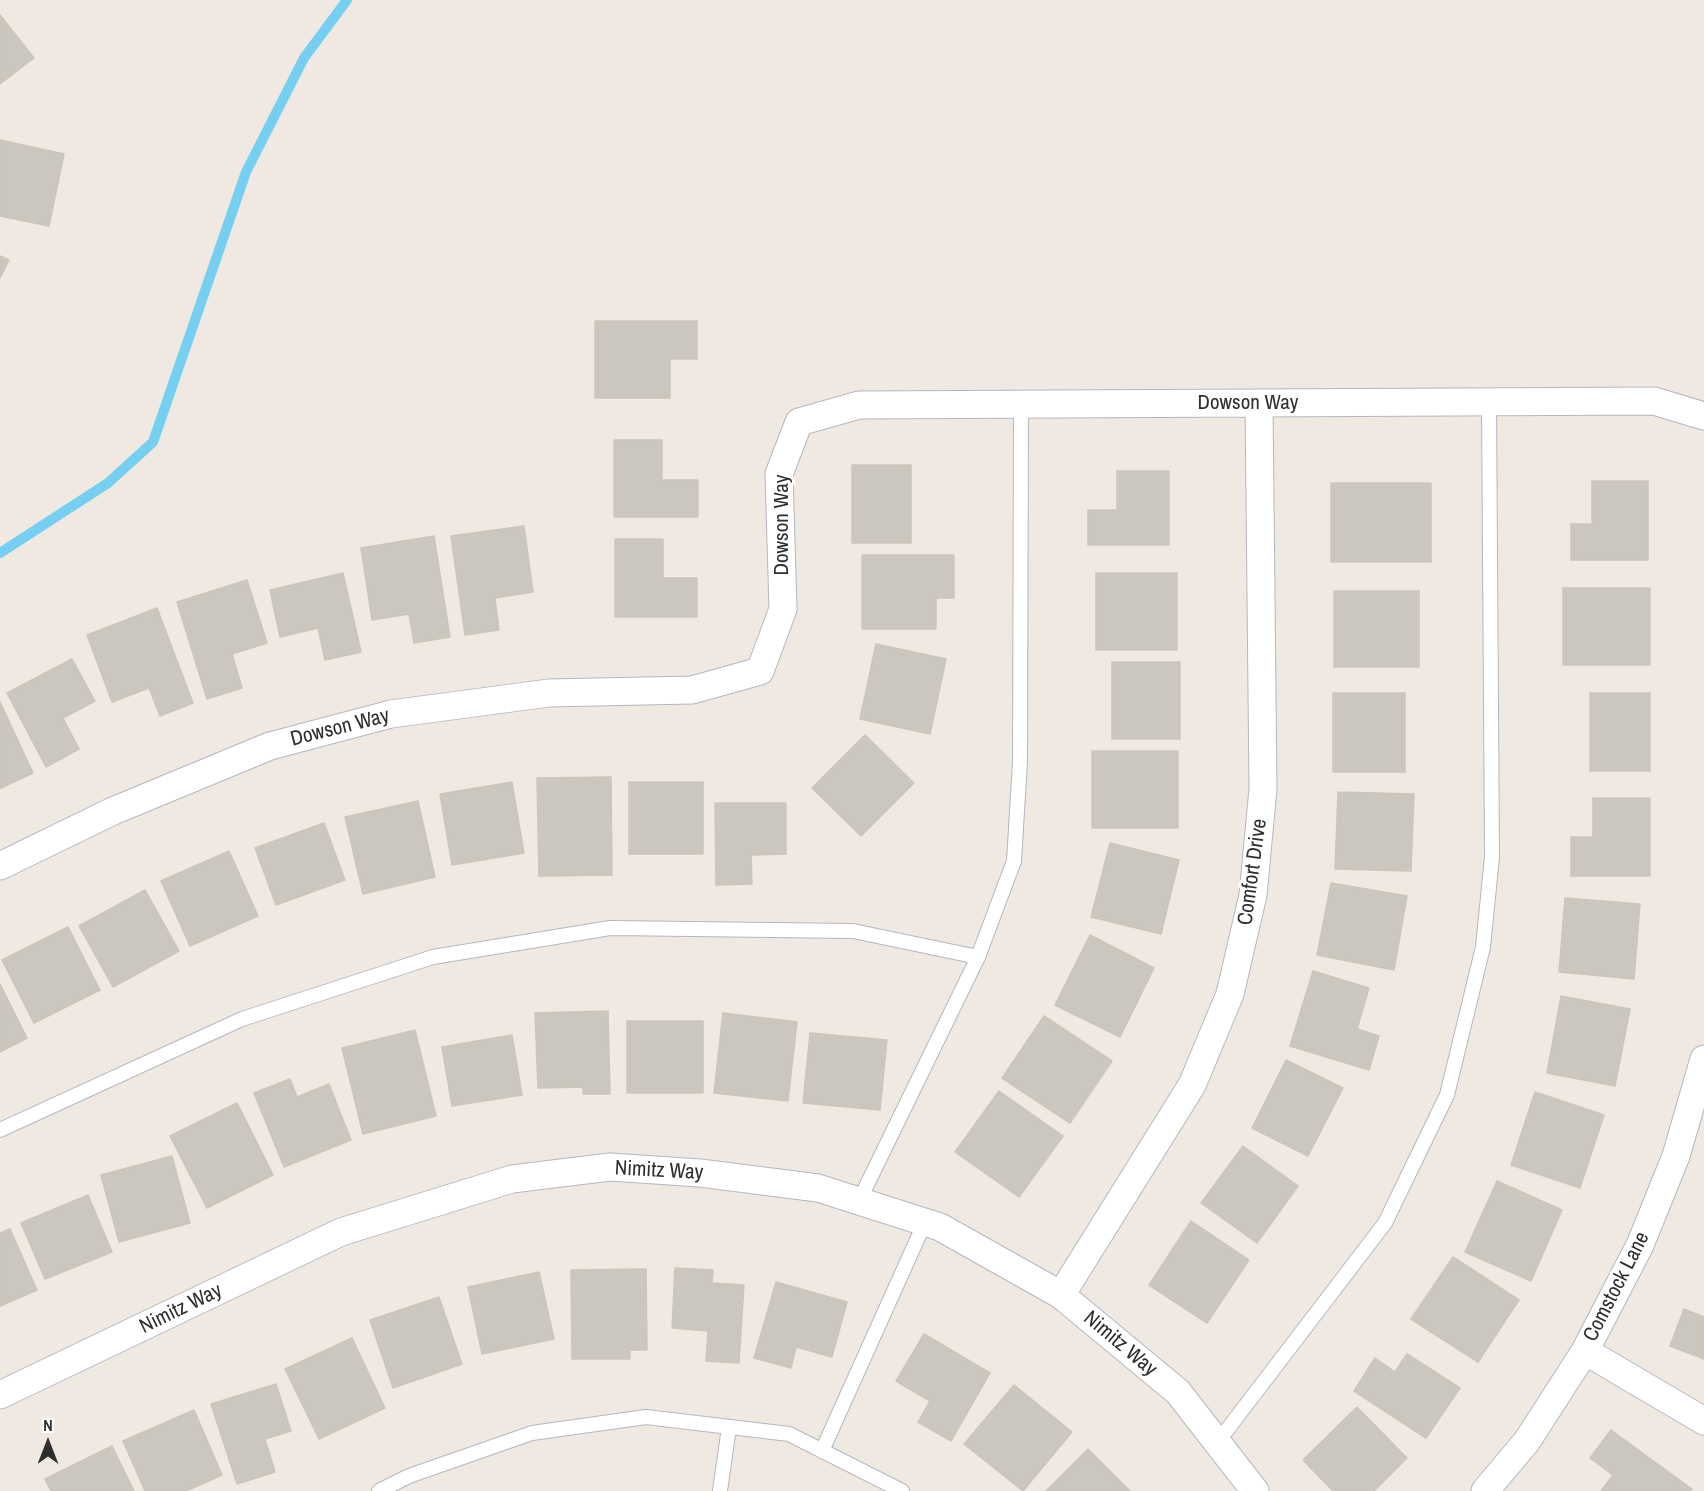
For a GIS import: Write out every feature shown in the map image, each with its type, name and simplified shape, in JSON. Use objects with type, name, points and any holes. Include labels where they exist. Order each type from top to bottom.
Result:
[{"type":"street","name":"Dowson Way","points":[[0,866],[113,811],[270,746],[391,714],[549,693],[692,690],[760,671],[783,609],[779,474],[799,422],[859,405],[1654,401],[1704,416]]},
{"type":"street","name":"Comfort Drive","points":[[1061,1295],[1192,1084],[1230,994],[1253,895],[1263,789],[1259,403]]},
{"type":"street","name":"Comstock Lane","points":[[1485,1491],[1527,1441],[1585,1351],[1640,1245],[1676,1156],[1704,1059]]},
{"type":"street","name":"Nimitz Way","points":[[0,1395],[341,1232],[512,1179],[610,1167],[689,1172],[818,1188],[925,1222],[940,1227],[1061,1295],[1178,1392],[1256,1491]]},
{"type":"street","points":[[1585,1351],[1704,1421]]},
{"type":"lane","points":[[1217,1443],[1385,1223],[1447,1095],[1483,947],[1492,857],[1489,402]]},
{"type":"lane","points":[[859,1202],[978,957],[1014,861],[1020,762],[1022,405]]},
{"type":"lane","points":[[0,1130],[242,1019],[433,957],[610,928],[853,931],[978,957]]},
{"type":"lane","points":[[822,1451],[925,1222]]},
{"type":"lane","points":[[379,1491],[409,1476],[532,1433],[646,1417],[789,1434],[902,1491]]},
{"type":"lane","points":[[720,1491],[729,1427]]},
{"type":"building","points":[[0,15],[34,58],[0,84]]},
{"type":"building","points":[[0,140],[64,154],[49,226],[0,216]]},
{"type":"building","points":[[0,256],[9,260],[0,278]]},
{"type":"building","points":[[595,321],[697,321],[697,359],[670,359],[670,398],[595,398]]},
{"type":"building","points":[[614,440],[662,440],[662,480],[698,480],[698,517],[614,517]]},
{"type":"building","points":[[852,465],[911,465],[911,543],[852,543]]},
{"type":"building","points":[[1117,471],[1169,471],[1169,545],[1088,545],[1088,510],[1117,510]]},
{"type":"building","points":[[1592,481],[1648,481],[1648,560],[1571,560],[1571,524],[1592,524]]},
{"type":"building","points":[[1331,483],[1431,483],[1431,562],[1331,562]]},
{"type":"building","points":[[524,526],[533,592],[495,598],[499,630],[465,635],[451,536]]},
{"type":"building","points":[[434,536],[450,637],[414,643],[409,614],[372,620],[361,548]]},
{"type":"building","points":[[615,539],[663,539],[663,578],[697,578],[697,617],[615,617]]},
{"type":"building","points":[[862,555],[954,555],[954,598],[936,598],[936,629],[862,629]]},
{"type":"building","points":[[343,573],[361,652],[325,660],[318,628],[280,637],[270,590]]},
{"type":"building","points":[[1096,573],[1177,573],[1177,650],[1096,650]]},
{"type":"building","points":[[247,580],[267,643],[232,654],[242,688],[207,699],[177,602]]},
{"type":"building","points":[[1563,588],[1650,588],[1650,665],[1563,665]]},
{"type":"building","points":[[1334,591],[1419,591],[1419,667],[1334,667]]},
{"type":"building","points":[[157,608],[193,703],[160,716],[149,688],[112,702],[87,635]]},
{"type":"building","points":[[876,644],[946,659],[930,734],[860,719]]},
{"type":"building","points":[[72,659],[95,701],[63,718],[79,749],[46,767],[7,693]]},
{"type":"building","points":[[1112,662],[1180,662],[1180,739],[1112,739]]},
{"type":"building","points":[[1333,693],[1405,693],[1405,772],[1333,772]]},
{"type":"building","points":[[1590,693],[1650,693],[1650,771],[1590,771]]},
{"type":"building","points":[[0,702],[33,773],[1,788],[0,785]]},
{"type":"building","points":[[865,735],[914,783],[861,836],[812,788]]},
{"type":"building","points":[[1092,751],[1178,751],[1178,828],[1092,828]]},
{"type":"building","points":[[611,777],[612,875],[539,876],[537,778]]},
{"type":"building","points":[[512,782],[524,853],[452,865],[440,794]]},
{"type":"building","points":[[629,782],[703,782],[703,854],[629,854]]},
{"type":"building","points":[[1338,792],[1414,794],[1411,871],[1335,869]]},
{"type":"building","points":[[1593,798],[1650,798],[1650,876],[1571,876],[1571,837],[1593,837]]},
{"type":"building","points":[[418,801],[435,877],[363,894],[345,817]]},
{"type":"building","points":[[715,803],[786,803],[786,854],[751,855],[752,884],[716,885]]},
{"type":"building","points":[[324,823],[345,880],[276,905],[255,848]]},
{"type":"building","points":[[1110,843],[1179,860],[1161,934],[1091,917]]},
{"type":"building","points":[[229,851],[258,916],[190,946],[161,881]]},
{"type":"building","points":[[1331,883],[1407,896],[1394,970],[1317,955]]},
{"type":"building","points":[[145,890],[179,951],[113,987],[79,926]]},
{"type":"building","points":[[1565,898],[1640,904],[1634,979],[1559,972]]},
{"type":"building","points":[[68,927],[100,990],[34,1023],[2,960]]},
{"type":"building","points":[[1090,935],[1154,968],[1120,1037],[1055,1005]]},
{"type":"building","points":[[1313,971],[1369,988],[1357,1029],[1379,1036],[1369,1070],[1290,1046]]},
{"type":"building","points":[[0,984],[27,1038],[0,1052]]},
{"type":"building","points":[[1561,996],[1630,1009],[1615,1086],[1547,1073]]},
{"type":"building","points":[[608,1011],[610,1094],[583,1094],[583,1087],[538,1088],[535,1013]]},
{"type":"building","points":[[723,1013],[797,1022],[788,1101],[714,1093]]},
{"type":"building","points":[[1044,1016],[1112,1061],[1070,1123],[1002,1078]]},
{"type":"building","points":[[627,1021],[703,1021],[703,1093],[627,1093]]},
{"type":"building","points":[[415,1030],[436,1116],[363,1134],[342,1048]]},
{"type":"building","points":[[810,1033],[887,1040],[880,1110],[803,1103]]},
{"type":"building","points":[[512,1035],[522,1095],[452,1106],[442,1047]]},
{"type":"building","points":[[1286,1060],[1343,1088],[1308,1156],[1252,1128]]},
{"type":"building","points":[[290,1079],[297,1097],[329,1084],[351,1140],[284,1167],[254,1093]]},
{"type":"building","points":[[999,1091],[1063,1136],[1019,1197],[955,1152]]},
{"type":"building","points":[[1535,1092],[1604,1115],[1580,1188],[1511,1165]]},
{"type":"building","points":[[237,1103],[273,1175],[207,1208],[170,1136]]},
{"type":"building","points":[[1243,1146],[1298,1186],[1257,1243],[1201,1203]]},
{"type":"building","points":[[172,1156],[190,1223],[119,1242],[101,1175]]},
{"type":"building","points":[[1497,1181],[1562,1210],[1531,1281],[1465,1252]]},
{"type":"building","points":[[88,1195],[112,1252],[45,1279],[21,1223]]},
{"type":"building","points":[[1191,1221],[1249,1260],[1207,1323],[1149,1285]]},
{"type":"building","points":[[10,1229],[37,1290],[0,1306],[0,1233]]},
{"type":"building","points":[[1453,1257],[1519,1300],[1478,1362],[1411,1319]]},
{"type":"building","points":[[675,1268],[713,1270],[712,1283],[744,1285],[739,1363],[706,1361],[708,1331],[672,1328]]},
{"type":"building","points":[[646,1269],[647,1350],[630,1350],[630,1359],[572,1359],[571,1270]]},
{"type":"building","points":[[539,1272],[554,1339],[482,1354],[468,1287]]},
{"type":"building","points":[[776,1282],[847,1302],[832,1357],[796,1347],[791,1368],[754,1358]]},
{"type":"building","points":[[439,1297],[462,1364],[393,1388],[370,1320]]},
{"type":"building","points":[[1684,1309],[1704,1317],[1704,1359],[1670,1346]]},
{"type":"building","points":[[924,1334],[990,1373],[951,1441],[918,1422],[930,1401],[896,1381]]},
{"type":"building","points":[[352,1338],[385,1408],[319,1439],[285,1369]]},
{"type":"building","points":[[1407,1354],[1460,1388],[1426,1438],[1354,1391],[1375,1358],[1395,1372]]},
{"type":"building","points":[[276,1384],[291,1431],[265,1439],[275,1472],[237,1484],[211,1404]]},
{"type":"building","points":[[1014,1385],[1072,1432],[1023,1491],[964,1444]]},
{"type":"building","points":[[1357,1407],[1407,1458],[1374,1491],[1333,1491],[1303,1460]]},
{"type":"building","points":[[194,1410],[222,1475],[186,1491],[145,1491],[123,1441]]},
{"type":"building","points":[[1611,1430],[1692,1489],[1690,1491],[1601,1491],[1613,1475],[1590,1458]]},
{"type":"building","points":[[112,1446],[134,1491],[51,1491],[45,1479]]},
{"type":"building","points":[[1088,1449],[1130,1491],[1046,1491]]},
{"type":"waterway","points":[[0,553],[108,483],[153,442],[246,172],[304,58],[347,0]]}]
